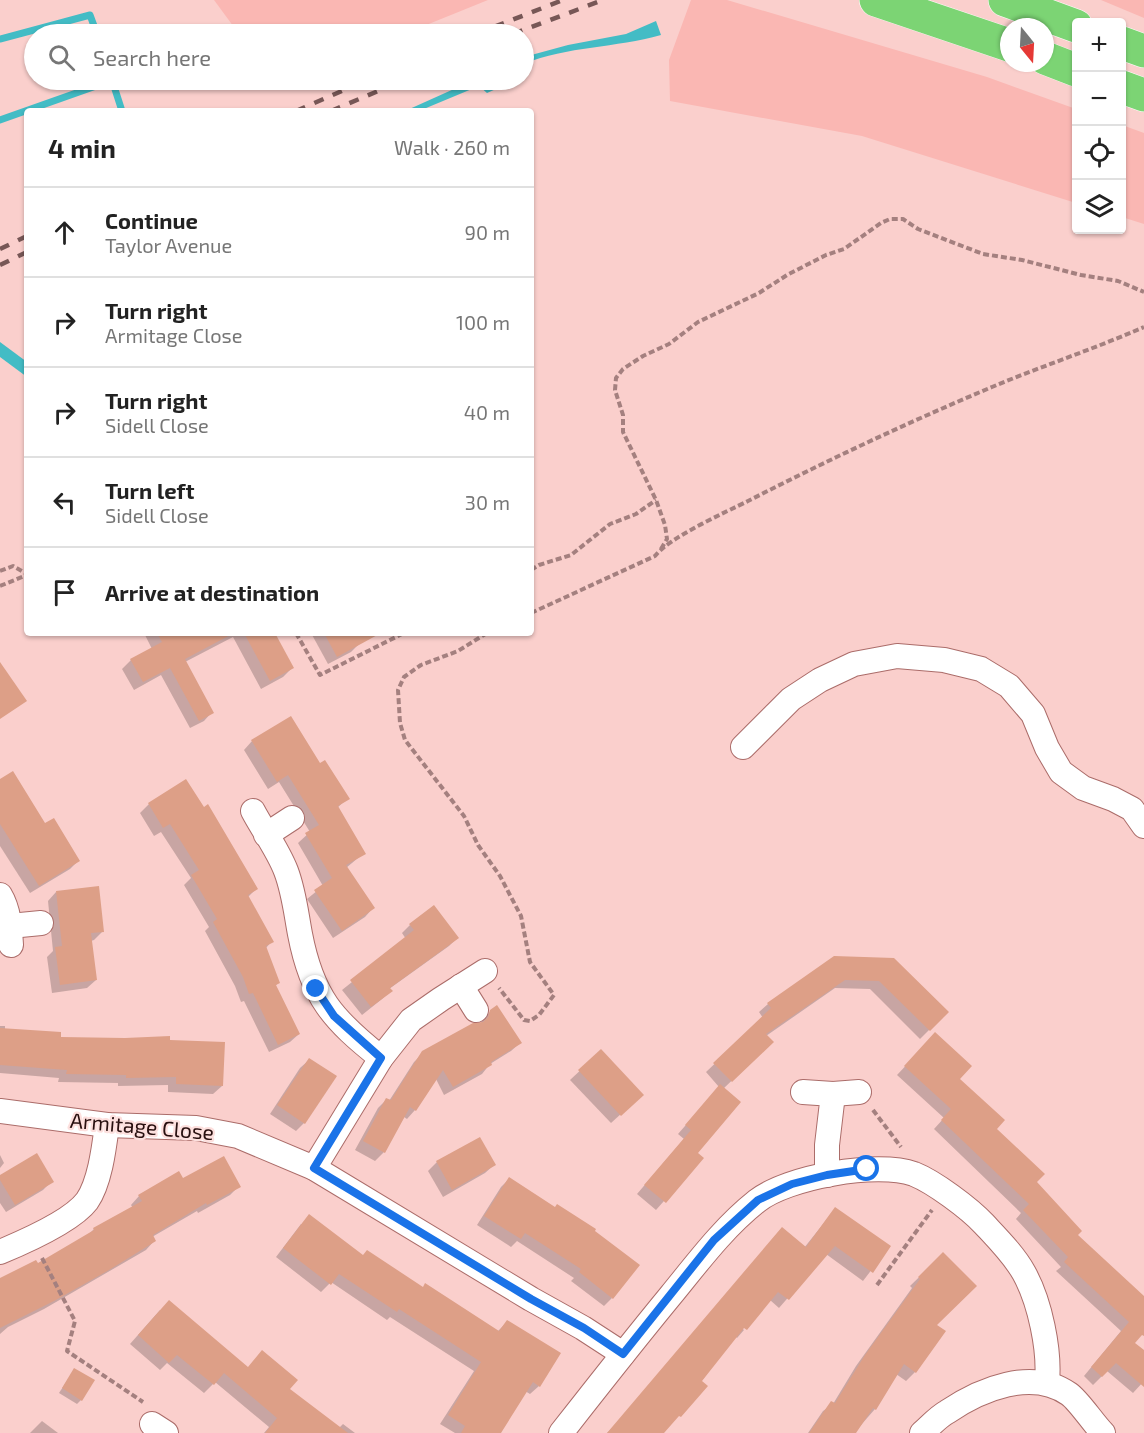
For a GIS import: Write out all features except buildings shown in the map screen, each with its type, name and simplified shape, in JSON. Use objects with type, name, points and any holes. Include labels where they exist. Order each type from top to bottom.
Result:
[{"type":"highway","points":[[876,0],[1000,42]]},
{"type":"highway","points":[[1005,0],[1072,24]]},
{"type":"highway","points":[[1126,44],[1144,51]]},
{"type":"highway","points":[[1054,61],[1072,68]]},
{"type":"highway","points":[[1126,88],[1144,95]]},
{"type":"street","points":[[742,747],[791,699],[820,680],[854,664],[897,656],[944,660],[981,669],[1009,686],[1033,714],[1047,748],[1061,772],[1083,788],[1132,809],[1144,825]]},
{"type":"street","points":[[253,811],[286,870],[295,900],[301,937],[316,989],[334,1016],[381,1058]]},
{"type":"street","points":[[266,835],[292,818]]},
{"type":"street","points":[[0,895],[4,902],[11,935],[41,923]]},
{"type":"street","points":[[314,1168],[381,1058],[411,1020],[485,971]]},
{"type":"street","points":[[461,986],[476,1010]]},
{"type":"street","points":[[803,1092],[832,1094],[859,1092]]},
{"type":"street","points":[[827,1175],[827,1145],[832,1094]]},
{"type":"street","name":"Armitage Close","points":[[0,1111],[107,1125],[196,1128],[238,1136],[314,1168],[531,1299],[584,1328],[623,1354]]},
{"type":"street","points":[[0,1252],[63,1221],[87,1201],[99,1171],[107,1125]]},
{"type":"street","points":[[561,1433],[714,1240],[758,1200],[792,1184],[827,1175],[867,1169],[885,1169],[914,1174],[944,1192],[978,1219],[1012,1256],[1025,1274],[1040,1317],[1048,1350],[1047,1382]]},
{"type":"street","points":[[922,1433],[946,1412],[986,1391],[1022,1382],[1047,1382],[1071,1395],[1102,1433]]},
{"type":"path","points":[[534,612],[655,556],[667,539],[665,525],[656,500],[623,432],[622,415],[615,390],[616,378],[622,369],[669,344],[698,322],[759,293],[787,275],[826,255],[844,249],[881,223],[890,219],[903,219],[918,229],[983,254],[1118,281],[1144,292]]},
{"type":"path","points":[[661,549],[705,523],[861,444],[994,386],[1144,327]]},
{"type":"path","points":[[534,568],[571,555],[610,524],[636,514],[656,500]]},
{"type":"path","points":[[0,571],[13,566],[24,573]]},
{"type":"path","points":[[0,586],[24,576]]},
{"type":"path","points":[[298,636],[320,675],[398,636]]},
{"type":"path","points":[[482,636],[458,651],[421,665],[404,677],[398,690],[398,705],[405,740],[464,816],[478,845],[500,876],[521,916],[530,962],[554,995],[539,1015],[530,1021],[524,1020],[485,971]]},
{"type":"path","points":[[859,1092],[907,1155],[914,1174]]},
{"type":"path","points":[[877,1285],[919,1229]]},
{"type":"path","points":[[32,1238],[75,1321],[67,1351],[145,1404],[159,1428]]},
{"type":"shaded area","points":[[214,0],[488,0],[429,24],[232,24]]},
{"type":"shaded area","points":[[691,0],[727,0],[987,77],[1072,108],[1072,202],[862,136],[670,101],[669,60]]},
{"type":"shaded area","points":[[1101,0],[1144,0],[1144,18]]},
{"type":"shaded area","points":[[1126,126],[1144,133],[1144,224],[1126,218]]},
{"type":"water","points":[[656,21],[661,35],[574,50],[534,60],[534,54],[626,34]]},
{"type":"water","points":[[452,90],[469,90],[426,108],[412,108]]},
{"type":"water","points":[[0,342],[24,360],[24,375],[0,357]]},
{"type":"waterway","points":[[56,24],[90,15],[93,24]]},
{"type":"waterway","points":[[0,39],[24,33]]},
{"type":"waterway","points":[[34,108],[85,90]]},
{"type":"waterway","points":[[115,90],[121,108]]},
{"type":"waterway","points":[[0,120],[24,112]]},
{"type":"railway","points":[[502,24],[563,0]]},
{"type":"railway","points":[[534,26],[603,0]]},
{"type":"railway","points":[[303,108],[344,90]]},
{"type":"railway","points":[[338,108],[380,90]]},
{"type":"railway","points":[[0,249],[24,237]]},
{"type":"railway","points":[[0,265],[24,253]]},
{"type":"route","points":[[316,989],[334,1016],[381,1058],[314,1168],[531,1299],[584,1328],[623,1354],[714,1240],[758,1200],[792,1184],[827,1175],[867,1169]]}]
